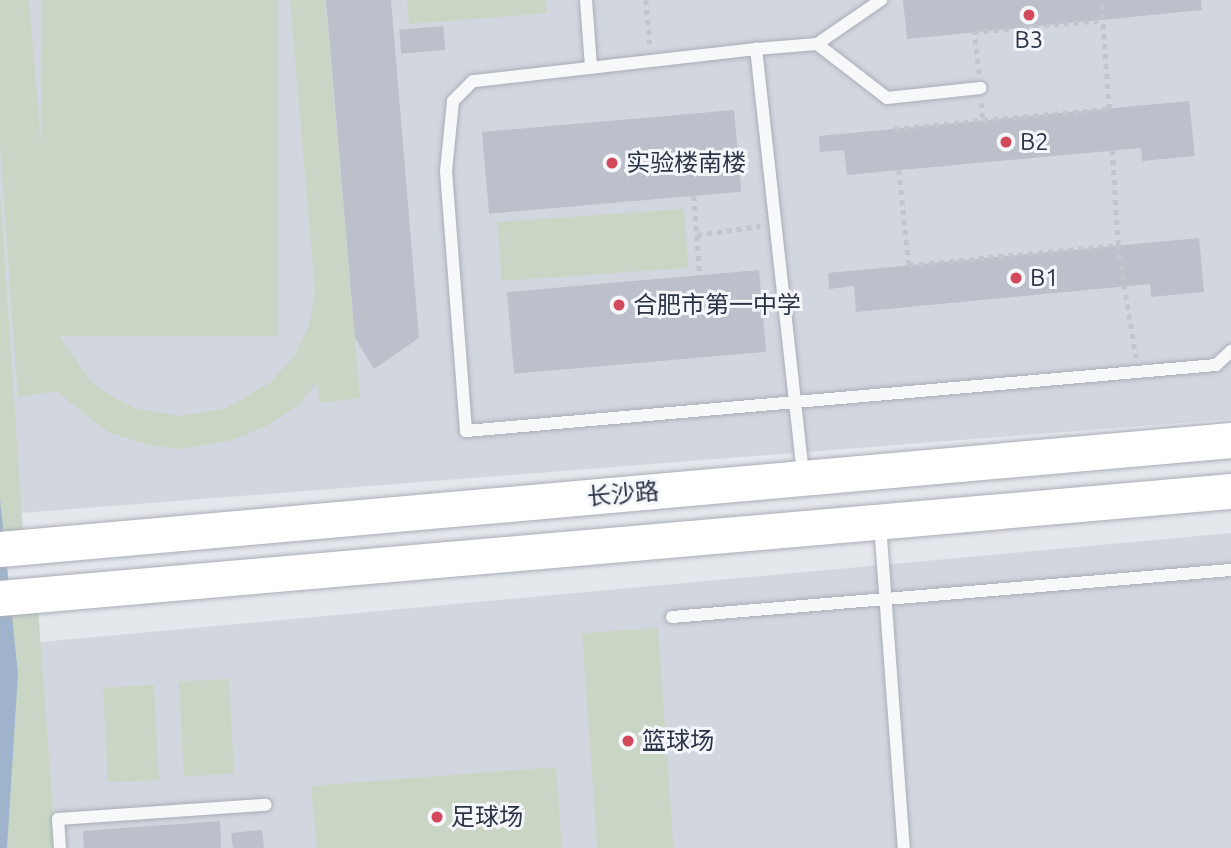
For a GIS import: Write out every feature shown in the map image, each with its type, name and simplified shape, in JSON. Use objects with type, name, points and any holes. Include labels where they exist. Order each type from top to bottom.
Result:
[{"type":"street","name":"长沙路","points":[[8,549],[1231,440]]},
{"type":"street","name":"长沙路","points":[[10,597],[1231,491]]},
{"type":"lane","points":[[586,0],[591,66]]},
{"type":"lane","points":[[881,0],[817,44],[756,48],[473,81],[453,101],[446,171],[466,431],[795,405],[1216,365],[1231,351]]},
{"type":"lane","points":[[817,44],[887,98],[980,88]]},
{"type":"lane","points":[[756,48],[803,478]]},
{"type":"lane","points":[[879,522],[904,848]]},
{"type":"lane","points":[[673,617],[1231,570]]},
{"type":"lane","points":[[60,848],[58,819],[266,805]]},
{"type":"path","points":[[646,0],[651,60]]},
{"type":"path","points":[[894,129],[1109,109],[1101,0]]},
{"type":"path","points":[[984,120],[974,32],[1103,20]]},
{"type":"path","points":[[1112,150],[1118,245],[1137,373]]},
{"type":"path","points":[[899,170],[909,265],[1118,245]]},
{"type":"path","points":[[694,196],[700,276]]},
{"type":"path","points":[[697,234],[775,223]]},
{"type":"shaded area","name":"合肥市第一中学","points":[[0,0],[1231,0],[1231,419],[21,513],[0,191]]},
{"type":"shaded area","points":[[1231,533],[1231,848],[56,848],[40,642]]},
{"type":"green space","points":[[0,0],[29,0],[56,323],[62,341],[90,380],[105,392],[134,408],[180,416],[224,409],[270,383],[296,354],[310,322],[315,291],[290,0],[325,0],[360,398],[319,403],[318,381],[299,405],[268,425],[229,441],[179,449],[148,445],[108,432],[56,391],[18,397],[0,145]]},
{"type":"green space","points":[[41,0],[278,0],[278,336],[41,336]]},
{"type":"green space","points":[[407,0],[546,0],[547,13],[409,24]]},
{"type":"green space","points":[[0,191],[24,547],[0,549]]},
{"type":"green space","points":[[684,209],[688,268],[502,281],[497,222]]},
{"type":"green space","points":[[37,595],[56,848],[0,848],[0,598]]},
{"type":"green space","name":"篮球场","points":[[658,628],[673,848],[597,848],[582,633]]},
{"type":"green space","points":[[229,679],[234,774],[184,776],[179,682]]},
{"type":"green space","points":[[154,685],[159,780],[108,783],[103,688]]},
{"type":"green space","name":"足球场","points":[[556,767],[562,848],[317,848],[311,786]]},
{"type":"water","points":[[0,499],[18,674],[7,848],[0,848]]},
{"type":"building","points":[[326,0],[391,0],[419,338],[374,369],[355,338]]},
{"type":"building","name":"B3","points":[[903,0],[1201,0],[1202,10],[907,39]]},
{"type":"building","points":[[443,26],[445,50],[401,54],[399,30]]},
{"type":"building","name":"B2","points":[[1189,101],[1195,156],[1142,161],[1141,148],[847,175],[844,150],[820,152],[819,136]]},
{"type":"building","name":"实验楼南楼","points":[[734,110],[741,192],[489,214],[482,132]]},
{"type":"building","name":"B1","points":[[1199,238],[1204,292],[1151,297],[1150,284],[856,312],[854,286],[829,289],[828,273]]},
{"type":"building","points":[[759,270],[766,352],[514,374],[507,292]]},
{"type":"building","points":[[220,821],[221,848],[84,848],[83,831]]},
{"type":"building","points":[[262,830],[264,848],[233,848],[231,833]]},
{"type":"place","name":"B3","points":[[1029,15]]},
{"type":"place","name":"B2","points":[[1006,142]]},
{"type":"place","name":"实验楼南楼","points":[[612,163]]},
{"type":"place","name":"B1","points":[[1016,278]]},
{"type":"place","name":"合肥市第一中学","points":[[619,305]]},
{"type":"place","name":"篮球场","points":[[628,741]]},
{"type":"place","name":"足球场","points":[[437,817]]}]
